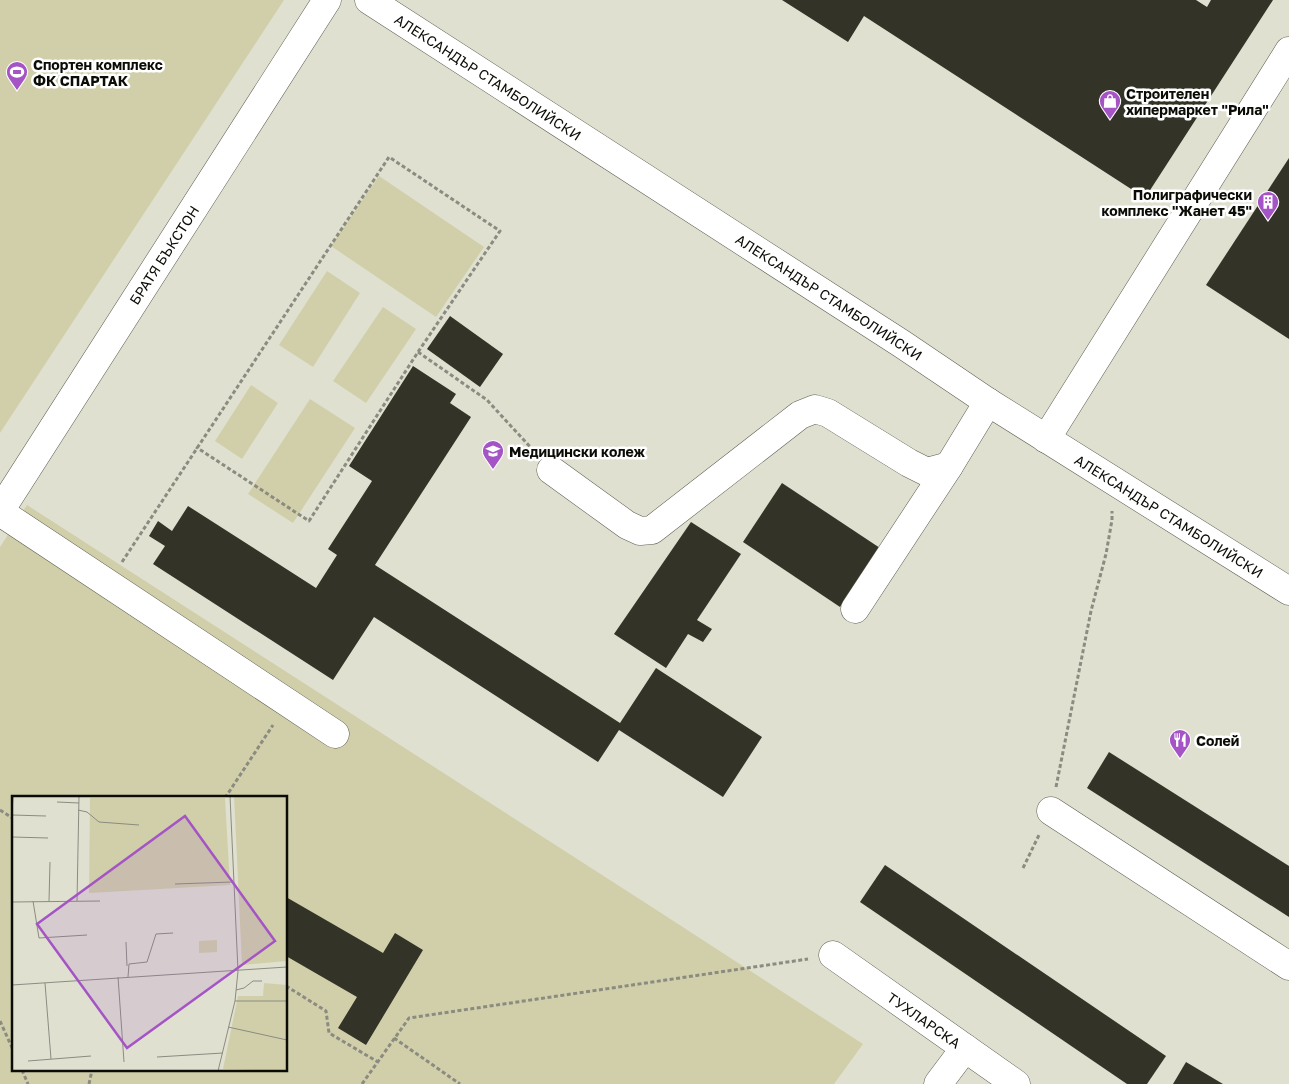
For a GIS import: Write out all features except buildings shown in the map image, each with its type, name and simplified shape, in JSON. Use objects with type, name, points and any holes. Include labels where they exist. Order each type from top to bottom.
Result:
[{"type":"street","name":"БРАТЯ БЪКСТОН","points":[[0,511],[327,0]]},
{"type":"street","name":"АЛЕКСАНДЪР СТАМБОЛИЙСКИ","points":[[369,0],[894,338],[988,402],[1289,591]]},
{"type":"street","points":[[1046,439],[1289,51]]},
{"type":"street","points":[[855,609],[949,466],[988,402]]},
{"type":"street","points":[[551,470],[627,525],[640,531],[652,530],[800,415],[815,409],[828,412],[927,472],[949,466]]},
{"type":"street","points":[[0,511],[335,734]]},
{"type":"street","points":[[1051,810],[1289,966]]},
{"type":"street","name":"ТУХЛАРСКА","points":[[833,955],[1016,1084]]},
{"type":"street","points":[[938,1084],[965,1048]]},
{"type":"path","points":[[108,583],[196,447],[389,157],[500,231],[418,352],[309,521],[196,447]]},
{"type":"path","points":[[418,352],[487,400],[551,470]]},
{"type":"path","points":[[1023,868],[1051,810],[1091,611],[1106,554],[1112,520],[1114,482]]},
{"type":"path","points":[[226,796],[288,703]]},
{"type":"path","points":[[0,810],[12,818]]},
{"type":"path","points":[[362,1084],[409,1018],[833,955]]},
{"type":"path","points":[[288,987],[326,1011],[329,1033],[378,1062]]},
{"type":"path","points":[[0,1021],[12,1048]]},
{"type":"path","points":[[394,1038],[460,1084]]},
{"type":"path","points":[[23,1072],[28,1084]]},
{"type":"shaded area","points":[[0,0],[284,0],[0,433]]},
{"type":"shaded area","points":[[379,176],[484,247],[436,317],[331,246]]},
{"type":"shaded area","points":[[327,271],[360,293],[313,367],[279,345]]},
{"type":"shaded area","points":[[383,307],[416,329],[366,403],[333,381]]},
{"type":"shaded area","points":[[251,385],[278,403],[242,459],[215,441]]},
{"type":"shaded area","points":[[310,399],[355,428],[293,523],[248,494]]},
{"type":"shaded area","points":[[27,505],[863,1044],[834,1084],[0,1084],[0,547]]},
{"type":"place","name":"Спортен комплекс ФК СПАРТАК","points":[[17,91]]},
{"type":"place","name":"Строителен хипермаркет \"Рила\"","points":[[1110,120]]},
{"type":"place","name":"Полиграфически комплекс \"Жанет 45\"","points":[[1268,221]]},
{"type":"place","name":"Медицински колеж","points":[[493,470]]},
{"type":"place","name":"Солей","points":[[1180,759]]}]
